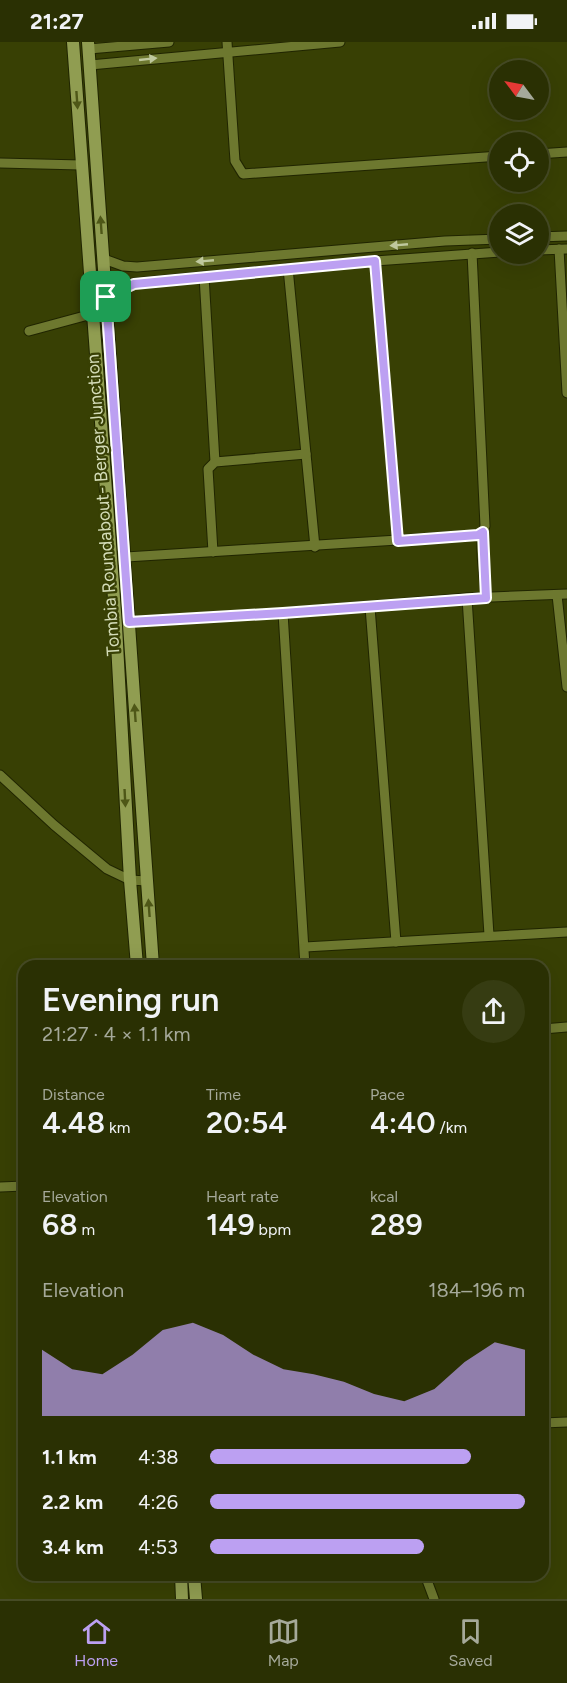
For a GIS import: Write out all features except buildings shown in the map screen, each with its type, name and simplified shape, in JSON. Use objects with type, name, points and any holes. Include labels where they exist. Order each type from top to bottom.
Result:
[{"type":"main road","name":"Tombia Roundabout- Berger Junction","points":[[73,42],[116,626],[137,960]]},
{"type":"main road","name":"Tombia Roundabout- Berger Junction","points":[[88,45],[126,557],[153,960]]},
{"type":"main road","points":[[181,1581],[182,1599]]},
{"type":"main road","points":[[194,1581],[196,1599]]},
{"type":"street","points":[[88,45],[169,42]]},
{"type":"street","points":[[90,65],[228,47],[340,42]]},
{"type":"street","points":[[228,47],[235,161],[243,174],[489,157]]},
{"type":"street","points":[[549,153],[567,152]]},
{"type":"street","points":[[0,163],[81,165]]},
{"type":"street","points":[[549,237],[567,236]]},
{"type":"street","points":[[104,259],[123,266],[137,267],[428,242],[489,239]]},
{"type":"street","points":[[428,242],[429,256]]},
{"type":"street","points":[[563,249],[567,393]]},
{"type":"street","points":[[106,297],[134,284],[288,268],[489,252]]},
{"type":"street","points":[[472,253],[485,526],[483,532],[486,598]]},
{"type":"street","points":[[375,261],[398,541]]},
{"type":"street","points":[[288,268],[315,547]]},
{"type":"street","points":[[204,276],[215,462]]},
{"type":"street","points":[[30,331],[92,314]]},
{"type":"street","points":[[213,552],[208,469],[215,462],[306,454]]},
{"type":"street","points":[[126,557],[315,547],[478,535],[483,532]]},
{"type":"street","points":[[129,622],[370,607],[467,598],[567,594]]},
{"type":"street","points":[[557,595],[567,687]]},
{"type":"street","points":[[467,598],[489,935]]},
{"type":"street","points":[[370,607],[396,942]]},
{"type":"street","points":[[283,613],[306,960]]},
{"type":"street","points":[[0,775],[107,869],[130,880],[147,881]]},
{"type":"street","points":[[305,947],[567,932]]},
{"type":"street","points":[[549,1028],[567,1027]]},
{"type":"street","points":[[0,1187],[18,1186]]},
{"type":"street","points":[[549,1423],[566,1423]]},
{"type":"street","points":[[427,1581],[434,1599]]},
{"type":"route","points":[[375,261],[398,541],[478,535],[483,532],[486,598],[129,622],[106,297],[134,284],[375,261]]}]
